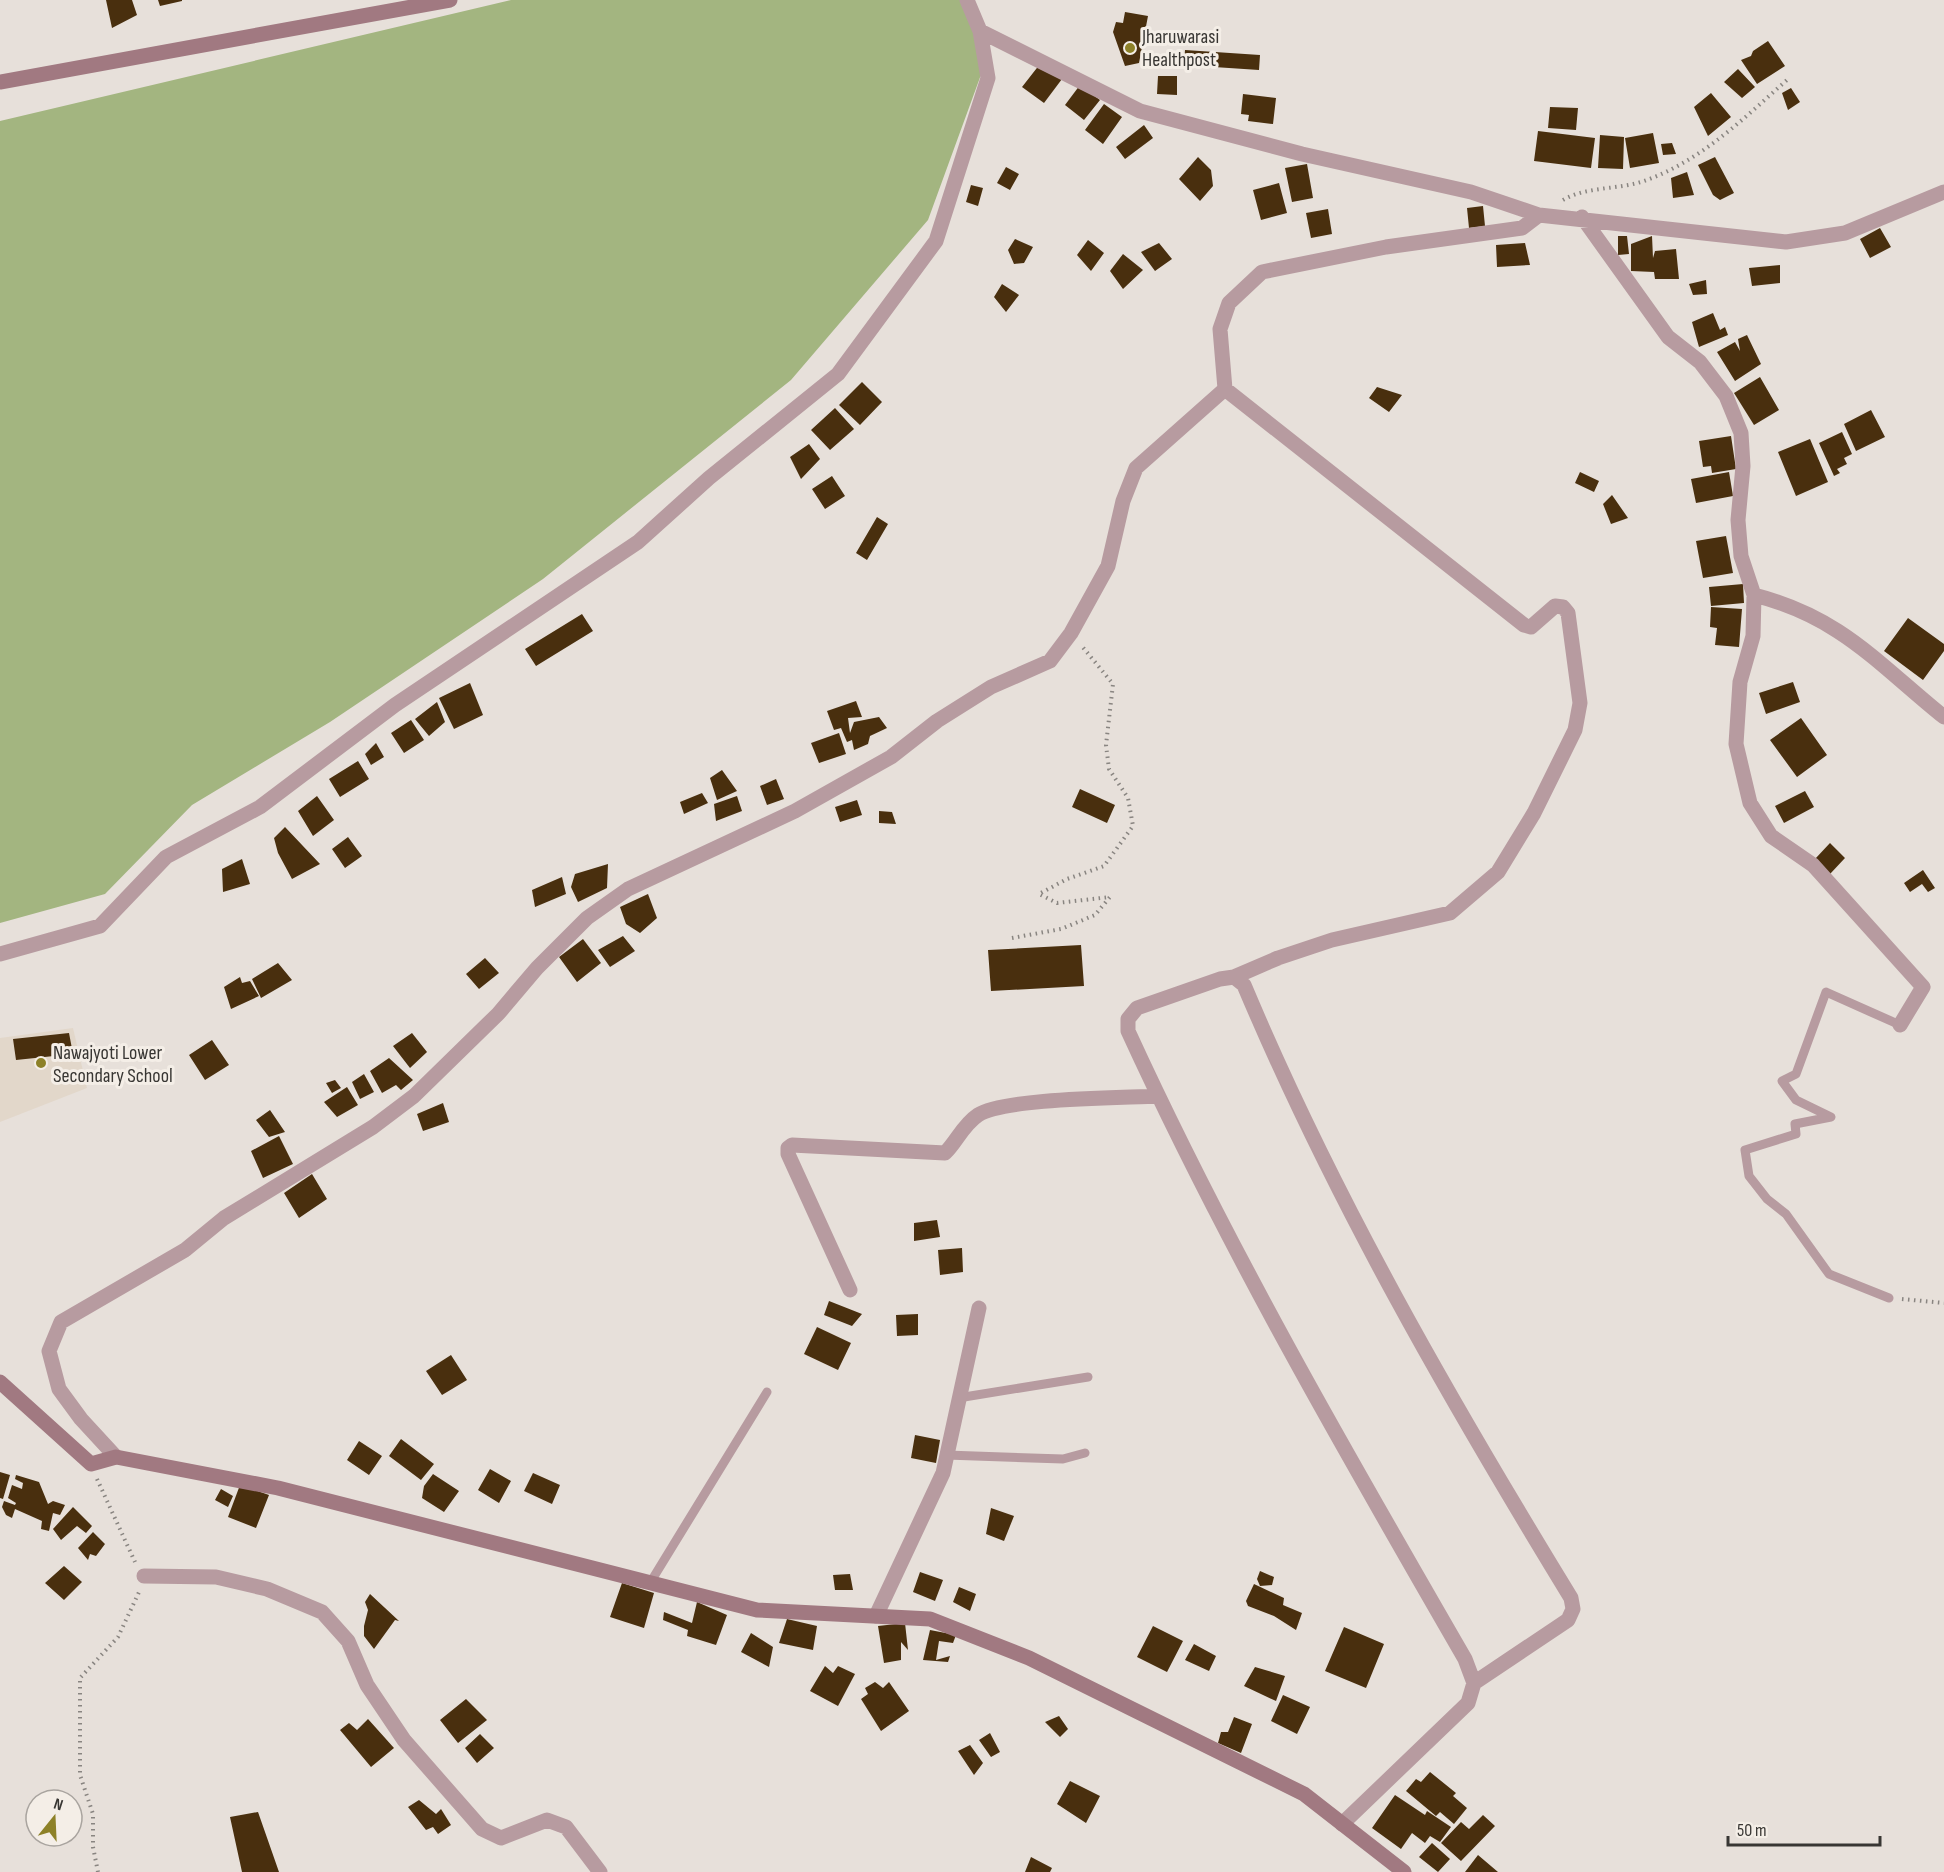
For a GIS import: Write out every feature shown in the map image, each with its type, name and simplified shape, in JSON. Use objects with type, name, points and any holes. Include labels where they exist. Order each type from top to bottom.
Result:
[{"type":"street","points":[[0,82],[450,0]]},
{"type":"street","points":[[0,954],[100,926],[166,857],[260,807],[395,705],[638,542],[709,478],[838,374],[936,241],[988,78],[980,31],[967,0]]},
{"type":"street","points":[[980,31],[1140,111],[1302,154],[1471,192],[1539,215],[1786,242],[1845,233],[1944,192]]},
{"type":"street","points":[[1342,1824],[1468,1703],[1474,1683],[1465,1659],[1321,1411],[1158,1096],[1128,1031],[1128,1019],[1137,1008],[1220,979],[1234,977],[1278,958],[1332,940],[1450,913],[1498,872],[1534,813],[1575,730],[1580,703],[1568,613],[1563,606],[1555,606],[1531,627],[1524,625],[1225,389],[1220,329],[1229,303],[1262,272],[1386,247],[1522,228],[1539,215]]},
{"type":"street","points":[[1582,218],[1668,337],[1700,362],[1726,396],[1741,433],[1743,466],[1738,520],[1741,556],[1754,595],[1753,636],[1740,682],[1736,744],[1750,803],[1771,836],[1813,865],[1923,987],[1900,1025]]},
{"type":"street","points":[[116,1457],[81,1419],[59,1389],[49,1351],[61,1322],[185,1250],[224,1218],[373,1127],[414,1096],[498,1014],[537,968],[587,918],[628,890],[795,811],[891,757],[937,721],[991,687],[1050,661],[1071,633],[1108,566],[1123,501],[1136,468],[1225,389]]},
{"type":"street","points":[[1754,595],[1781,602],[1816,616],[1849,638],[1896,675],[1944,717]]},
{"type":"street","points":[[1234,977],[1244,985],[1283,1077],[1418,1341],[1571,1598],[1573,1609],[1568,1620],[1474,1683]]},
{"type":"street","points":[[850,1290],[788,1154],[788,1148],[792,1145],[945,1153],[962,1128],[980,1114],[1007,1106],[1158,1096]]},
{"type":"street","points":[[876,1616],[943,1473],[979,1308]]},
{"type":"street","points":[[0,1382],[91,1464],[116,1457],[278,1488],[757,1610],[930,1618],[1029,1658],[1304,1794],[1404,1872]]},
{"type":"street","points":[[144,1576],[216,1577],[267,1589],[322,1612],[348,1641],[367,1685],[404,1740],[482,1829],[501,1838],[547,1820],[566,1827],[600,1872]]},
{"type":"lane","points":[[1889,1298],[1829,1274],[1786,1214],[1767,1199],[1749,1176],[1745,1150],[1796,1134],[1795,1124],[1831,1117],[1796,1100],[1782,1081],[1796,1074],[1826,992],[1900,1025]]},
{"type":"lane","points":[[958,1398],[1088,1377]]},
{"type":"lane","points":[[650,1583],[767,1392]]},
{"type":"lane","points":[[946,1455],[1063,1459],[1085,1453]]},
{"type":"path","points":[[1539,215],[1566,198],[1643,181],[1684,162],[1713,144],[1787,80]]},
{"type":"path","points":[[1012,939],[1061,928],[1095,915],[1110,897],[1057,903],[1039,894],[1067,879],[1104,866],[1132,826],[1128,798],[1109,769],[1107,753],[1113,684],[1071,633]]},
{"type":"path","points":[[1889,1298],[1944,1303]]},
{"type":"path","points":[[91,1464],[128,1549],[144,1576],[136,1601],[118,1637],[80,1678],[80,1775],[93,1814],[93,1847],[98,1872]]},
{"type":"shaded area","name":"Nawajyoti Lower Secondary School","points":[[73,1028],[87,1088],[0,1122],[0,1038]]},
{"type":"green space","points":[[511,0],[961,0],[986,61],[928,220],[791,380],[543,579],[330,722],[192,805],[105,894],[0,923],[0,121]]},
{"type":"building","points":[[106,0],[132,0],[137,15],[112,28]]},
{"type":"building","points":[[158,0],[182,0],[182,1],[160,6]]},
{"type":"building","name":"Jharuwarasi Healthpost","points":[[1125,12],[1148,16],[1139,63],[1125,66],[1113,32],[1116,22],[1123,23]]},
{"type":"building","points":[[1768,41],[1785,66],[1757,84],[1741,60],[1751,56],[1753,51]]},
{"type":"building","points":[[1185,50],[1260,55],[1259,70],[1184,65]]},
{"type":"building","points":[[1040,64],[1062,79],[1044,103],[1022,87]]},
{"type":"building","points":[[1738,69],[1755,87],[1742,98],[1724,82]]},
{"type":"building","points":[[1158,76],[1177,76],[1177,95],[1157,94]]},
{"type":"building","points":[[1080,85],[1100,100],[1084,120],[1065,105]]},
{"type":"building","points":[[1791,88],[1800,102],[1788,110],[1782,93]]},
{"type":"building","points":[[1711,93],[1731,117],[1708,136],[1694,107]]},
{"type":"building","points":[[1243,94],[1276,98],[1273,124],[1248,121],[1249,115],[1241,114]]},
{"type":"building","points":[[1104,104],[1122,117],[1103,144],[1085,130]]},
{"type":"building","points":[[1550,107],[1578,108],[1576,130],[1548,128]]},
{"type":"building","points":[[1144,125],[1153,138],[1125,159],[1116,147]]},
{"type":"building","points":[[1538,131],[1595,138],[1591,168],[1534,161]]},
{"type":"building","points":[[1653,133],[1659,163],[1630,168],[1625,138]]},
{"type":"building","points":[[1600,135],[1624,137],[1623,169],[1598,168]]},
{"type":"building","points":[[1672,143],[1676,154],[1663,155],[1661,144]]},
{"type":"building","points":[[1198,157],[1211,170],[1213,186],[1200,201],[1179,179]]},
{"type":"building","points":[[1715,157],[1734,193],[1720,200],[1713,195],[1698,165]]},
{"type":"building","points":[[1307,164],[1313,198],[1292,202],[1285,168]]},
{"type":"building","points":[[1006,167],[1019,174],[1010,190],[997,183]]},
{"type":"building","points":[[1687,172],[1694,195],[1673,198],[1671,178]]},
{"type":"building","points":[[1279,183],[1287,213],[1261,220],[1253,190]]},
{"type":"building","points":[[971,185],[983,188],[978,206],[966,202]]},
{"type":"building","points":[[1483,206],[1485,226],[1469,228],[1467,208]]},
{"type":"building","points":[[1328,209],[1332,234],[1311,238],[1306,213]]},
{"type":"building","points":[[1880,228],[1891,247],[1870,258],[1860,239]]},
{"type":"building","points":[[1618,236],[1627,236],[1629,254],[1618,255]]},
{"type":"building","points":[[1652,236],[1653,258],[1655,251],[1676,249],[1679,279],[1655,279],[1654,272],[1631,271],[1631,244]]},
{"type":"building","points":[[1015,239],[1033,247],[1024,263],[1014,264],[1008,250]]},
{"type":"building","points":[[1088,240],[1104,253],[1091,271],[1077,255]]},
{"type":"building","points":[[1159,243],[1172,259],[1155,271],[1141,252]]},
{"type":"building","points":[[1525,243],[1530,265],[1497,267],[1496,245]]},
{"type":"building","points":[[1123,254],[1143,270],[1123,289],[1110,271]]},
{"type":"building","points":[[1780,265],[1780,283],[1752,286],[1749,268]]},
{"type":"building","points":[[1706,280],[1707,294],[1693,295],[1689,284]]},
{"type":"building","points":[[1002,284],[1019,295],[1006,312],[994,297]]},
{"type":"building","points":[[1713,313],[1720,330],[1725,327],[1728,335],[1699,347],[1692,322]]},
{"type":"building","points":[[1747,335],[1761,364],[1735,381],[1717,352],[1735,342],[1740,351],[1738,339]]},
{"type":"building","points":[[1760,377],[1779,410],[1754,425],[1734,393]]},
{"type":"building","points":[[862,382],[882,402],[860,425],[839,405]]},
{"type":"building","points":[[1377,387],[1402,395],[1389,412],[1369,398]]},
{"type":"building","points":[[835,408],[854,429],[830,450],[811,430]]},
{"type":"building","points":[[1871,410],[1885,437],[1856,451],[1844,424]]},
{"type":"building","points":[[1842,432],[1852,454],[1844,458],[1847,464],[1837,469],[1840,473],[1834,476],[1819,443]]},
{"type":"building","points":[[1731,436],[1736,469],[1712,473],[1711,466],[1703,467],[1699,441]]},
{"type":"building","points":[[1810,439],[1828,482],[1796,496],[1778,452]]},
{"type":"building","points":[[809,444],[820,459],[801,479],[790,457]]},
{"type":"building","points":[[1580,472],[1599,481],[1594,492],[1575,483]]},
{"type":"building","points":[[1729,472],[1733,496],[1696,503],[1691,479]]},
{"type":"building","points":[[832,476],[845,496],[825,509],[812,489]]},
{"type":"building","points":[[1612,495],[1628,518],[1611,524],[1603,504]]},
{"type":"building","points":[[877,517],[888,524],[867,560],[856,553]]},
{"type":"building","points":[[1726,536],[1733,573],[1703,578],[1696,541]]},
{"type":"building","points":[[1743,584],[1744,603],[1711,606],[1709,587]]},
{"type":"building","points":[[1711,607],[1742,609],[1739,647],[1715,645],[1717,628],[1710,627]]},
{"type":"building","points":[[582,614],[593,631],[536,666],[525,649]]},
{"type":"building","points":[[1908,618],[1944,644],[1944,651],[1923,680],[1884,651]]},
{"type":"building","points":[[1793,682],[1800,702],[1766,714],[1759,693]]},
{"type":"building","points":[[470,683],[483,715],[454,729],[439,698]]},
{"type":"building","points":[[856,701],[862,717],[848,718],[850,733],[854,722],[879,717],[887,728],[870,736],[868,744],[854,750],[852,740],[847,742],[841,728],[834,730],[827,711]]},
{"type":"building","points":[[437,702],[445,722],[429,736],[415,719]]},
{"type":"building","points":[[1801,718],[1827,755],[1797,777],[1770,740]]},
{"type":"building","points":[[411,720],[424,740],[404,753],[391,733]]},
{"type":"building","points":[[839,733],[846,754],[819,763],[811,743]]},
{"type":"building","points":[[376,743],[384,757],[371,765],[365,754]]},
{"type":"building","points":[[358,761],[369,779],[340,797],[329,779]]},
{"type":"building","points":[[722,770],[737,791],[717,800],[710,778]]},
{"type":"building","points":[[776,779],[784,799],[767,805],[760,786]]},
{"type":"building","points":[[1080,789],[1115,805],[1107,823],[1072,807]]},
{"type":"building","points":[[1805,791],[1814,807],[1784,823],[1775,806]]},
{"type":"building","points":[[702,793],[708,803],[684,814],[680,802]]},
{"type":"building","points":[[317,796],[334,820],[313,836],[298,811]]},
{"type":"building","points":[[737,796],[742,811],[716,821],[714,804]]},
{"type":"building","points":[[857,800],[862,815],[840,822],[835,807]]},
{"type":"building","points":[[879,811],[892,812],[896,824],[879,823]]},
{"type":"building","points":[[285,827],[320,864],[292,879],[278,853],[274,838]]},
{"type":"building","points":[[348,837],[362,856],[345,868],[332,849]]},
{"type":"building","points":[[1830,843],[1845,858],[1830,874],[1815,859]]},
{"type":"building","points":[[242,859],[250,884],[223,892],[222,869]]},
{"type":"building","points":[[608,864],[607,888],[578,902],[571,887],[575,874]]},
{"type":"building","points":[[1923,870],[1935,888],[1928,892],[1922,884],[1910,892],[1904,883]]},
{"type":"building","points":[[562,877],[566,894],[535,907],[532,890]]},
{"type":"building","points":[[648,894],[657,918],[640,933],[626,924],[620,907]]},
{"type":"building","points":[[623,936],[635,951],[610,967],[598,950]]},
{"type":"building","points":[[583,939],[601,963],[577,982],[559,957]]},
{"type":"building","points":[[1081,945],[1084,986],[991,991],[988,950]]},
{"type":"building","points":[[485,958],[499,973],[479,989],[466,974]]},
{"type":"building","points":[[278,963],[292,980],[261,998],[252,979]]},
{"type":"building","points":[[240,977],[242,983],[250,981],[259,996],[231,1009],[224,987]]},
{"type":"building","points":[[69,1033],[73,1054],[16,1060],[13,1039]]},
{"type":"building","points":[[412,1033],[427,1052],[410,1068],[393,1046]]},
{"type":"building","points":[[212,1040],[229,1065],[205,1080],[189,1055]]},
{"type":"building","points":[[389,1058],[413,1080],[401,1090],[396,1085],[382,1093],[370,1071]]},
{"type":"building","points":[[364,1074],[374,1092],[360,1099],[352,1082]]},
{"type":"building","points":[[335,1080],[341,1088],[332,1093],[326,1083]]},
{"type":"building","points":[[347,1087],[358,1105],[337,1117],[324,1102]]},
{"type":"building","points":[[443,1103],[449,1122],[423,1131],[417,1114]]},
{"type":"building","points":[[270,1110],[285,1132],[269,1137],[256,1120]]},
{"type":"building","points":[[279,1136],[293,1164],[263,1178],[251,1151]]},
{"type":"building","points":[[312,1174],[327,1199],[299,1218],[284,1193]]},
{"type":"building","points":[[937,1220],[940,1237],[914,1241],[914,1223]]},
{"type":"building","points":[[962,1248],[963,1272],[940,1275],[938,1250]]},
{"type":"building","points":[[829,1301],[862,1314],[852,1326],[824,1315]]},
{"type":"building","points":[[918,1314],[918,1335],[897,1336],[896,1315]]},
{"type":"building","points":[[817,1327],[851,1343],[838,1370],[804,1354]]},
{"type":"building","points":[[451,1355],[467,1380],[442,1395],[426,1371]]},
{"type":"building","points":[[915,1435],[940,1440],[936,1463],[911,1458]]},
{"type":"building","points":[[401,1439],[434,1464],[421,1480],[389,1456]]},
{"type":"building","points":[[359,1441],[382,1456],[369,1475],[347,1460]]},
{"type":"building","points":[[490,1469],[511,1481],[499,1503],[478,1490]]},
{"type":"building","points":[[0,1472],[10,1475],[3,1499],[0,1498]]},
{"type":"building","points":[[533,1473],[560,1485],[552,1504],[524,1491]]},
{"type":"building","points":[[433,1474],[459,1491],[444,1512],[422,1498],[424,1486]]},
{"type":"building","points":[[16,1475],[39,1482],[48,1504],[53,1501],[65,1505],[60,1515],[53,1513],[49,1531],[41,1529],[42,1521],[15,1509],[12,1518],[6,1515],[2,1507],[4,1501],[15,1505],[16,1503],[8,1498],[12,1485],[22,1489],[23,1483],[15,1479]]},
{"type":"building","points":[[240,1485],[269,1495],[256,1528],[228,1517]]},
{"type":"building","points":[[221,1489],[233,1496],[228,1507],[215,1500]]},
{"type":"building","points":[[73,1507],[92,1526],[86,1533],[77,1526],[61,1540],[53,1529]]},
{"type":"building","points":[[991,1508],[1014,1516],[1004,1541],[986,1534]]},
{"type":"building","points":[[93,1532],[105,1544],[96,1556],[90,1554],[88,1560],[78,1548]]},
{"type":"building","points":[[64,1566],[82,1582],[64,1600],[45,1583]]},
{"type":"building","points":[[1260,1571],[1274,1577],[1272,1585],[1260,1586],[1257,1579]]},
{"type":"building","points":[[920,1572],[943,1580],[935,1601],[913,1592]]},
{"type":"building","points":[[850,1574],[853,1590],[835,1590],[833,1575]]},
{"type":"building","points":[[622,1583],[654,1593],[644,1628],[610,1617]]},
{"type":"building","points":[[1254,1584],[1284,1598],[1283,1605],[1302,1613],[1296,1630],[1274,1616],[1248,1606],[1246,1601]]},
{"type":"building","points":[[959,1587],[976,1594],[970,1611],[953,1602]]},
{"type":"building","points":[[370,1594],[399,1621],[395,1620],[374,1649],[364,1636],[368,1610],[365,1602]]},
{"type":"building","points":[[697,1602],[727,1615],[716,1645],[687,1636],[688,1630],[663,1620],[664,1612],[692,1623]]},
{"type":"building","points":[[787,1619],[817,1626],[813,1650],[779,1643]]},
{"type":"building","points":[[905,1623],[908,1650],[901,1642],[901,1660],[884,1663],[878,1626]]},
{"type":"building","points":[[1153,1626],[1183,1641],[1167,1672],[1137,1657]]},
{"type":"building","points":[[1344,1627],[1384,1644],[1366,1688],[1325,1671]]},
{"type":"building","points":[[930,1630],[956,1635],[953,1643],[939,1641],[936,1660],[950,1656],[948,1662],[923,1660]]},
{"type":"building","points":[[751,1633],[773,1647],[769,1667],[741,1652]]},
{"type":"building","points":[[1194,1644],[1216,1656],[1209,1671],[1185,1660]]},
{"type":"building","points":[[825,1666],[833,1673],[838,1666],[855,1674],[838,1706],[810,1691]]},
{"type":"building","points":[[1255,1667],[1285,1676],[1276,1701],[1244,1686]]},
{"type":"building","points":[[875,1682],[883,1688],[889,1682],[909,1711],[881,1731],[861,1699],[868,1694],[865,1688]]},
{"type":"building","points":[[1283,1695],[1310,1707],[1297,1734],[1271,1721]]},
{"type":"building","points":[[466,1699],[487,1720],[458,1743],[440,1720]]},
{"type":"building","points":[[1059,1716],[1068,1729],[1060,1737],[1045,1722]]},
{"type":"building","points":[[1234,1717],[1252,1724],[1241,1753],[1218,1743],[1221,1732],[1228,1732]]},
{"type":"building","points":[[368,1719],[394,1748],[371,1767],[340,1730],[349,1723],[357,1730]]},
{"type":"building","points":[[990,1733],[1000,1752],[991,1757],[979,1740]]},
{"type":"building","points":[[480,1734],[494,1748],[477,1763],[465,1748]]},
{"type":"building","points":[[970,1745],[983,1763],[974,1775],[958,1751]]},
{"type":"building","points":[[1430,1772],[1456,1793],[1453,1796],[1467,1808],[1454,1824],[1440,1812],[1436,1816],[1406,1791],[1416,1779],[1421,1782]]},
{"type":"building","points":[[1070,1781],[1100,1796],[1086,1823],[1057,1804]]},
{"type":"building","points":[[1395,1795],[1425,1815],[1427,1811],[1451,1827],[1440,1842],[1430,1836],[1425,1843],[1412,1833],[1401,1849],[1372,1828]]},
{"type":"building","points":[[419,1800],[436,1814],[441,1809],[451,1825],[438,1834],[433,1827],[426,1830],[408,1807]]},
{"type":"building","points":[[258,1812],[279,1872],[242,1872],[230,1817]]},
{"type":"building","points":[[1483,1815],[1495,1826],[1461,1861],[1441,1843],[1461,1822],[1469,1829]]},
{"type":"building","points":[[1432,1843],[1450,1859],[1438,1872],[1419,1857]]},
{"type":"building","points":[[1478,1855],[1498,1872],[1465,1872]]},
{"type":"building","points":[[1031,1857],[1052,1868],[1050,1872],[1025,1872]]},
{"type":"place","name":"Jharuwarasi Healthpost","points":[[1130,48]]},
{"type":"place","name":"Nawajyoti Lower Secondary School","points":[[41,1063]]}]
